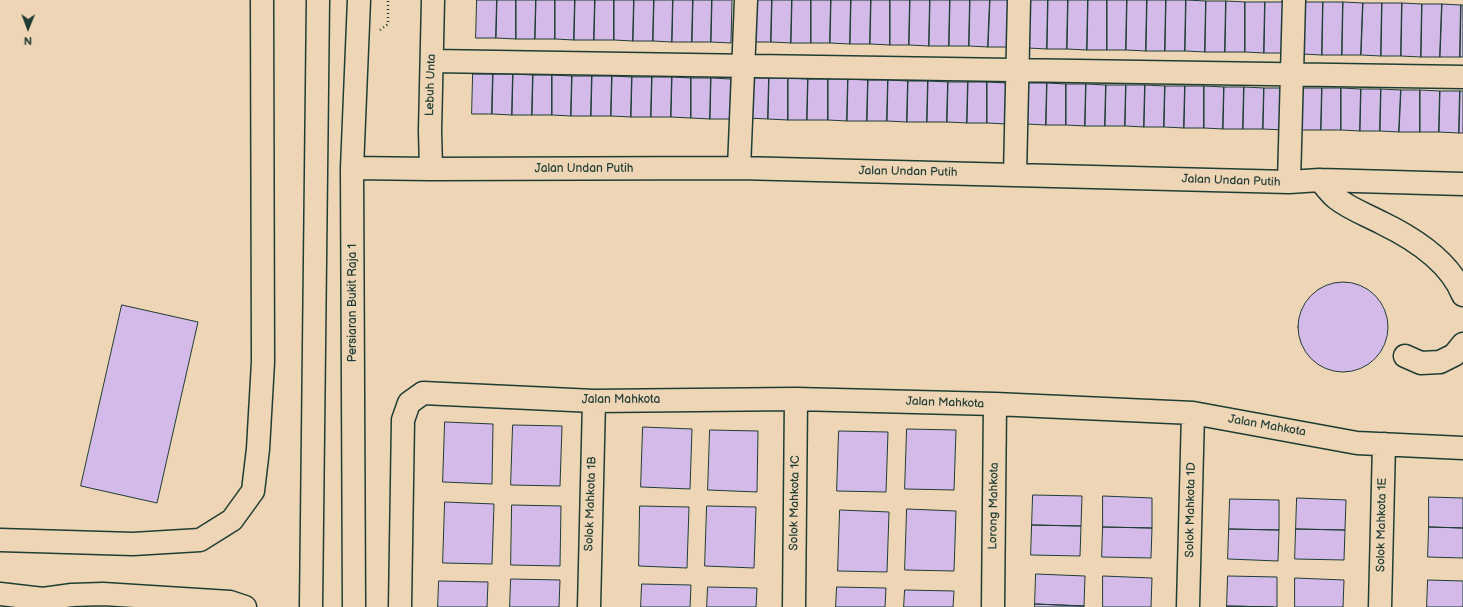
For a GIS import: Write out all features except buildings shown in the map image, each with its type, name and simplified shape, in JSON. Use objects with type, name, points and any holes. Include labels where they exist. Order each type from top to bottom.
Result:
[{"type":"street","points":[[0,540],[133,544],[200,540],[232,520],[253,491],[258,449],[263,362],[262,0]]},
{"type":"street","points":[[311,607],[318,0]]},
{"type":"street","name":"Persiaran Bukit Raja 1","points":[[354,607],[352,168],[358,0]]},
{"type":"street","name":"Lebuh Unta","points":[[431,169],[430,131],[433,0]]},
{"type":"street","points":[[739,168],[746,0]]},
{"type":"street","points":[[1015,175],[1020,0]]},
{"type":"street","points":[[1289,182],[1294,0]]},
{"type":"street","points":[[432,61],[1463,77]]},
{"type":"street","name":"Jalan Undan Putih","points":[[352,168],[739,168],[1289,182],[1320,180],[1463,184]]},
{"type":"street","points":[[1320,180],[1335,198],[1354,210],[1384,223],[1415,242],[1439,261],[1459,285],[1463,295]]},
{"type":"street","points":[[1405,356],[1421,363],[1440,362],[1454,355],[1463,344]]},
{"type":"street","name":"Jalan Mahkota","points":[[400,607],[402,420],[409,403],[423,393],[594,401],[796,398],[995,404],[1193,413],[1357,443],[1463,448]]},
{"type":"street","name":"Solok Mahkota 1C","points":[[794,607],[796,398]]},
{"type":"street","name":"Solok Mahkota 1B","points":[[589,607],[594,401]]},
{"type":"street","name":"Lorong Mahkota","points":[[992,607],[995,404]]},
{"type":"street","name":"Solok Mahkota 1D","points":[[1188,607],[1193,413]]},
{"type":"street","name":"Solok Mahkota 1E","points":[[1380,607],[1384,444]]},
{"type":"street","points":[[0,594],[44,603],[72,595],[103,594],[230,602],[245,607]]}]
